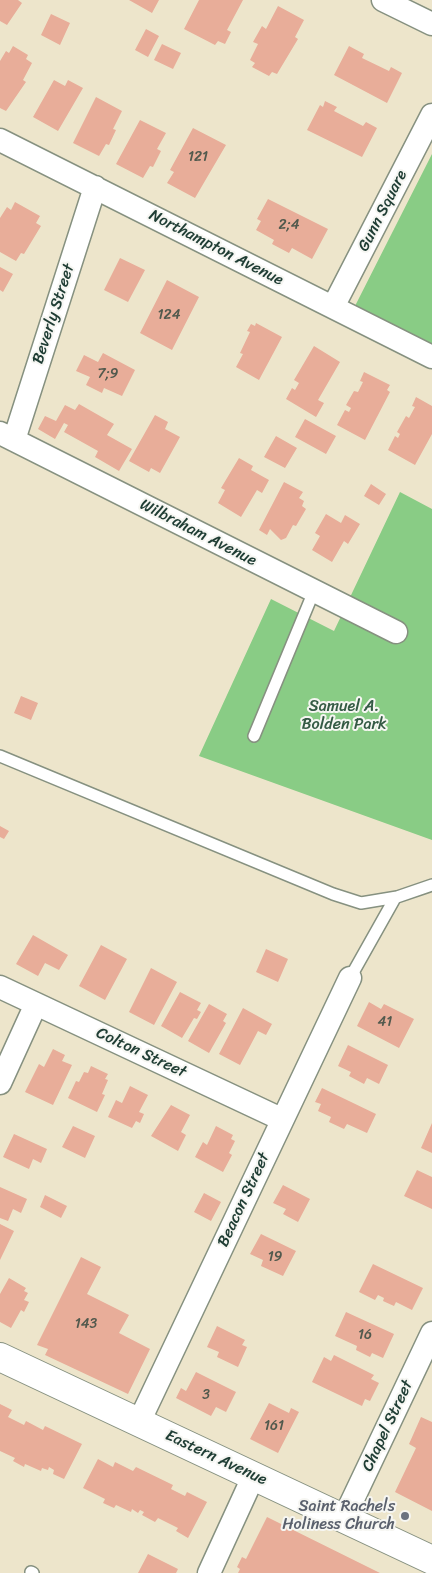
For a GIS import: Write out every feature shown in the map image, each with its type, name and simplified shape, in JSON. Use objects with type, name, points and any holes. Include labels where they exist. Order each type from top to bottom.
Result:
[{"type":"street","points":[[383,0],[432,24]]},
{"type":"street","name":"Gunn Square","points":[[333,307],[432,115]]},
{"type":"street","name":"Northampton Avenue","points":[[0,140],[432,357]]},
{"type":"street","name":"Beverly Street","points":[[7,437],[95,188]]},
{"type":"street","name":"Wilbraham Avenue","points":[[7,437],[396,632]]},
{"type":"street","name":"Beacon Street","points":[[139,1422],[350,978]]},
{"type":"street","name":"Colton Street","points":[[0,987],[282,1119]]},
{"type":"street","points":[[0,1083],[36,1004]]},
{"type":"street","name":"Chapel Street","points":[[344,1518],[432,1333]]},
{"type":"street","name":"Eastern Avenue","points":[[0,1357],[432,1560]]},
{"type":"street","points":[[209,1573],[254,1475]]},
{"type":"lane","points":[[254,736],[314,591]]},
{"type":"lane","points":[[0,756],[333,894],[361,903],[395,898],[432,886]]},
{"type":"lane","points":[[350,978],[395,898]]},
{"type":"green space","points":[[432,154],[432,344],[355,306]]},
{"type":"green space","name":"Samuel A. Bolden Park","points":[[400,492],[432,509],[432,840],[199,756],[271,599],[334,631]]},
{"type":"building","points":[[0,0],[18,0],[22,3],[7,25],[0,21]]},
{"type":"building","points":[[129,0],[159,0],[152,13]]},
{"type":"building","points":[[199,0],[243,0],[227,30],[231,32],[225,44],[218,41],[215,45],[184,29]]},
{"type":"building","points":[[278,6],[304,20],[295,37],[298,39],[277,74],[272,72],[269,76],[252,67],[255,63],[250,60],[258,44],[253,42],[262,26],[266,29]]},
{"type":"building","points":[[51,14],[70,23],[60,45],[41,35]]},
{"type":"building","points":[[146,29],[159,36],[148,57],[135,50]]},
{"type":"building","points":[[162,44],[181,53],[173,69],[154,60]]},
{"type":"building","points":[[13,46],[28,55],[26,59],[32,63],[23,80],[26,82],[6,111],[0,108],[0,61],[6,51],[9,53]]},
{"type":"building","points":[[349,46],[364,54],[362,58],[389,71],[391,67],[402,73],[387,103],[334,75]]},
{"type":"building","points":[[54,80],[65,86],[68,80],[83,88],[58,131],[33,117]]},
{"type":"building","points":[[96,97],[122,111],[113,129],[116,130],[109,145],[106,144],[99,156],[73,143]]},
{"type":"building","points":[[325,101],[337,107],[334,111],[363,126],[366,122],[377,128],[362,157],[307,130],[320,105],[323,107]]},
{"type":"building","points":[[140,120],[166,133],[157,149],[161,151],[153,167],[150,166],[143,178],[116,164]]},
{"type":"building","points":[[193,128],[226,145],[195,198],[167,183],[174,172],[170,170]]},
{"type":"building","points":[[268,199],[328,229],[312,259],[292,248],[289,253],[272,244],[274,240],[256,230],[261,221],[257,219]]},
{"type":"building","points":[[15,202],[40,216],[36,223],[41,226],[24,254],[21,253],[16,261],[0,252],[0,218],[7,207],[11,210]]},
{"type":"building","points":[[120,258],[145,270],[128,302],[104,290]]},
{"type":"building","points":[[0,267],[13,274],[3,292],[0,290]]},
{"type":"building","points":[[167,280],[199,297],[172,350],[140,333]]},
{"type":"building","points":[[256,323],[282,337],[259,380],[236,367],[243,354],[240,353],[250,332],[247,331],[251,324],[255,326]]},
{"type":"building","points":[[314,346],[340,362],[318,400],[324,403],[316,417],[286,399],[292,388],[295,390],[299,383],[294,380]]},
{"type":"building","points":[[103,353],[135,370],[122,396],[104,388],[102,393],[86,385],[90,377],[76,371],[84,355],[98,362]]},
{"type":"building","points":[[364,372],[390,385],[387,390],[390,392],[365,440],[337,425],[345,410],[349,412],[351,408],[346,405],[354,391],[358,392],[363,382],[360,381]]},
{"type":"building","points":[[416,397],[432,406],[432,434],[415,465],[388,450],[395,436],[398,438],[400,434],[397,432],[406,416],[409,418],[415,407],[412,406]]},
{"type":"building","points":[[79,404],[114,424],[107,435],[132,449],[119,471],[95,457],[98,451],[64,432],[68,425],[64,423],[55,439],[38,429],[45,416],[56,421],[65,405],[75,410]]},
{"type":"building","points":[[155,415],[168,422],[165,429],[180,437],[160,473],[151,468],[149,472],[129,461]]},
{"type":"building","points":[[305,419],[336,436],[326,454],[295,437]]},
{"type":"building","points":[[276,436],[297,448],[285,468],[264,457]]},
{"type":"building","points":[[239,458],[253,466],[251,470],[269,480],[262,493],[257,490],[241,517],[218,503],[225,490],[221,488]]},
{"type":"building","points":[[284,482],[303,492],[299,498],[304,501],[302,506],[306,509],[296,526],[293,525],[286,538],[281,540],[270,529],[267,535],[259,530]]},
{"type":"building","points":[[371,484],[386,494],[379,505],[364,496]]},
{"type":"building","points":[[326,514],[341,523],[345,515],[360,524],[348,544],[344,541],[332,562],[312,550],[320,536],[315,533]]},
{"type":"building","points":[[21,696],[38,703],[31,720],[14,713]]},
{"type":"building","points":[[0,826],[9,831],[4,839],[0,837]]},
{"type":"building","points":[[33,935],[68,955],[59,970],[45,963],[38,976],[16,964]]},
{"type":"building","points":[[101,945],[127,959],[105,1000],[79,986]]},
{"type":"building","points":[[266,949],[288,959],[278,982],[256,972]]},
{"type":"building","points":[[151,968],[177,982],[154,1025],[129,1012]]},
{"type":"building","points":[[180,992],[201,1003],[197,1010],[201,1012],[197,1019],[194,1018],[182,1038],[161,1026]]},
{"type":"building","points":[[369,1002],[381,1009],[384,1004],[414,1019],[399,1048],[357,1026]]},
{"type":"building","points":[[209,1004],[227,1014],[223,1021],[226,1023],[209,1053],[188,1041]]},
{"type":"building","points":[[243,1008],[272,1024],[266,1035],[258,1031],[240,1065],[219,1054]]},
{"type":"building","points":[[348,1045],[388,1065],[379,1084],[367,1078],[364,1084],[349,1076],[351,1072],[338,1066]]},
{"type":"building","points":[[53,1049],[65,1055],[62,1061],[72,1065],[53,1105],[25,1092],[39,1064],[44,1067]]},
{"type":"building","points":[[91,1066],[108,1074],[105,1079],[108,1080],[102,1094],[105,1095],[97,1112],[68,1098],[76,1081],[79,1082],[84,1072],[88,1073]]},
{"type":"building","points":[[130,1086],[148,1095],[139,1112],[144,1114],[140,1123],[136,1121],[132,1128],[108,1117],[116,1100],[122,1103]]},
{"type":"building","points":[[322,1088],[376,1114],[367,1133],[347,1124],[344,1129],[329,1122],[331,1117],[318,1111],[321,1104],[315,1102]]},
{"type":"building","points":[[171,1105],[190,1115],[181,1132],[186,1135],[178,1151],[151,1136]]},
{"type":"building","points":[[432,1123],[432,1153],[421,1148]]},
{"type":"building","points":[[73,1126],[95,1136],[85,1158],[62,1147]]},
{"type":"building","points":[[216,1126],[233,1135],[231,1139],[235,1141],[229,1153],[232,1155],[223,1172],[195,1157],[203,1142],[207,1145]]},
{"type":"building","points":[[14,1134],[47,1149],[41,1163],[33,1159],[29,1169],[3,1157]]},
{"type":"building","points":[[417,1170],[432,1177],[432,1209],[404,1196]]},
{"type":"building","points":[[283,1185],[310,1199],[298,1222],[283,1214],[286,1209],[273,1203]]},
{"type":"building","points":[[0,1187],[27,1199],[21,1213],[13,1209],[8,1221],[0,1218]]},
{"type":"building","points":[[204,1193],[221,1202],[211,1221],[194,1212]]},
{"type":"building","points":[[45,1195],[67,1206],[61,1218],[40,1207]]},
{"type":"building","points":[[0,1224],[14,1231],[0,1260]]},
{"type":"building","points":[[261,1234],[296,1251],[283,1276],[261,1266],[263,1260],[250,1254]]},
{"type":"building","points":[[81,1257],[101,1267],[87,1294],[129,1315],[119,1333],[150,1349],[128,1394],[45,1355],[48,1349],[37,1345]]},
{"type":"building","points":[[373,1264],[423,1288],[412,1310],[396,1302],[394,1306],[383,1301],[384,1298],[378,1295],[375,1300],[359,1292]]},
{"type":"building","points":[[9,1278],[26,1288],[24,1291],[28,1293],[24,1300],[29,1302],[24,1312],[21,1310],[11,1328],[0,1322],[0,1294]]},
{"type":"building","points":[[346,1312],[394,1334],[383,1358],[372,1353],[370,1357],[356,1350],[357,1346],[335,1336]]},
{"type":"building","points":[[217,1326],[245,1340],[242,1345],[247,1347],[238,1367],[217,1357],[219,1352],[207,1347]]},
{"type":"building","points":[[334,1355],[374,1375],[371,1379],[379,1383],[370,1401],[365,1399],[362,1406],[312,1382],[324,1357],[331,1361]]},
{"type":"building","points":[[196,1372],[236,1392],[226,1412],[216,1407],[211,1416],[176,1398],[181,1388],[186,1391]]},
{"type":"building","points":[[269,1403],[289,1413],[291,1408],[299,1412],[278,1453],[250,1439]]},
{"type":"building","points":[[0,1404],[12,1410],[8,1417],[24,1425],[26,1421],[43,1430],[45,1426],[82,1444],[64,1479],[53,1474],[54,1470],[49,1467],[48,1470],[42,1468],[41,1471],[25,1464],[24,1467],[13,1461],[15,1458],[0,1451]]},
{"type":"building","points":[[421,1417],[432,1422],[432,1511],[395,1492],[416,1448],[409,1444]]},
{"type":"building","points":[[98,1459],[113,1467],[115,1462],[133,1471],[136,1467],[173,1485],[171,1489],[185,1496],[187,1492],[207,1502],[188,1538],[176,1531],[178,1528],[158,1518],[155,1522],[142,1515],[144,1512],[140,1510],[138,1513],[132,1509],[131,1512],[116,1505],[114,1508],[103,1503],[105,1499],[83,1488]]},
{"type":"building","points":[[267,1517],[380,1573],[238,1573],[240,1569],[237,1567],[242,1557],[246,1559]]},
{"type":"building","points":[[148,1554],[178,1569],[176,1573],[138,1573]]},
{"type":"place","name":"Saint Rachels Holiness Church","points":[[405,1516]]}]
